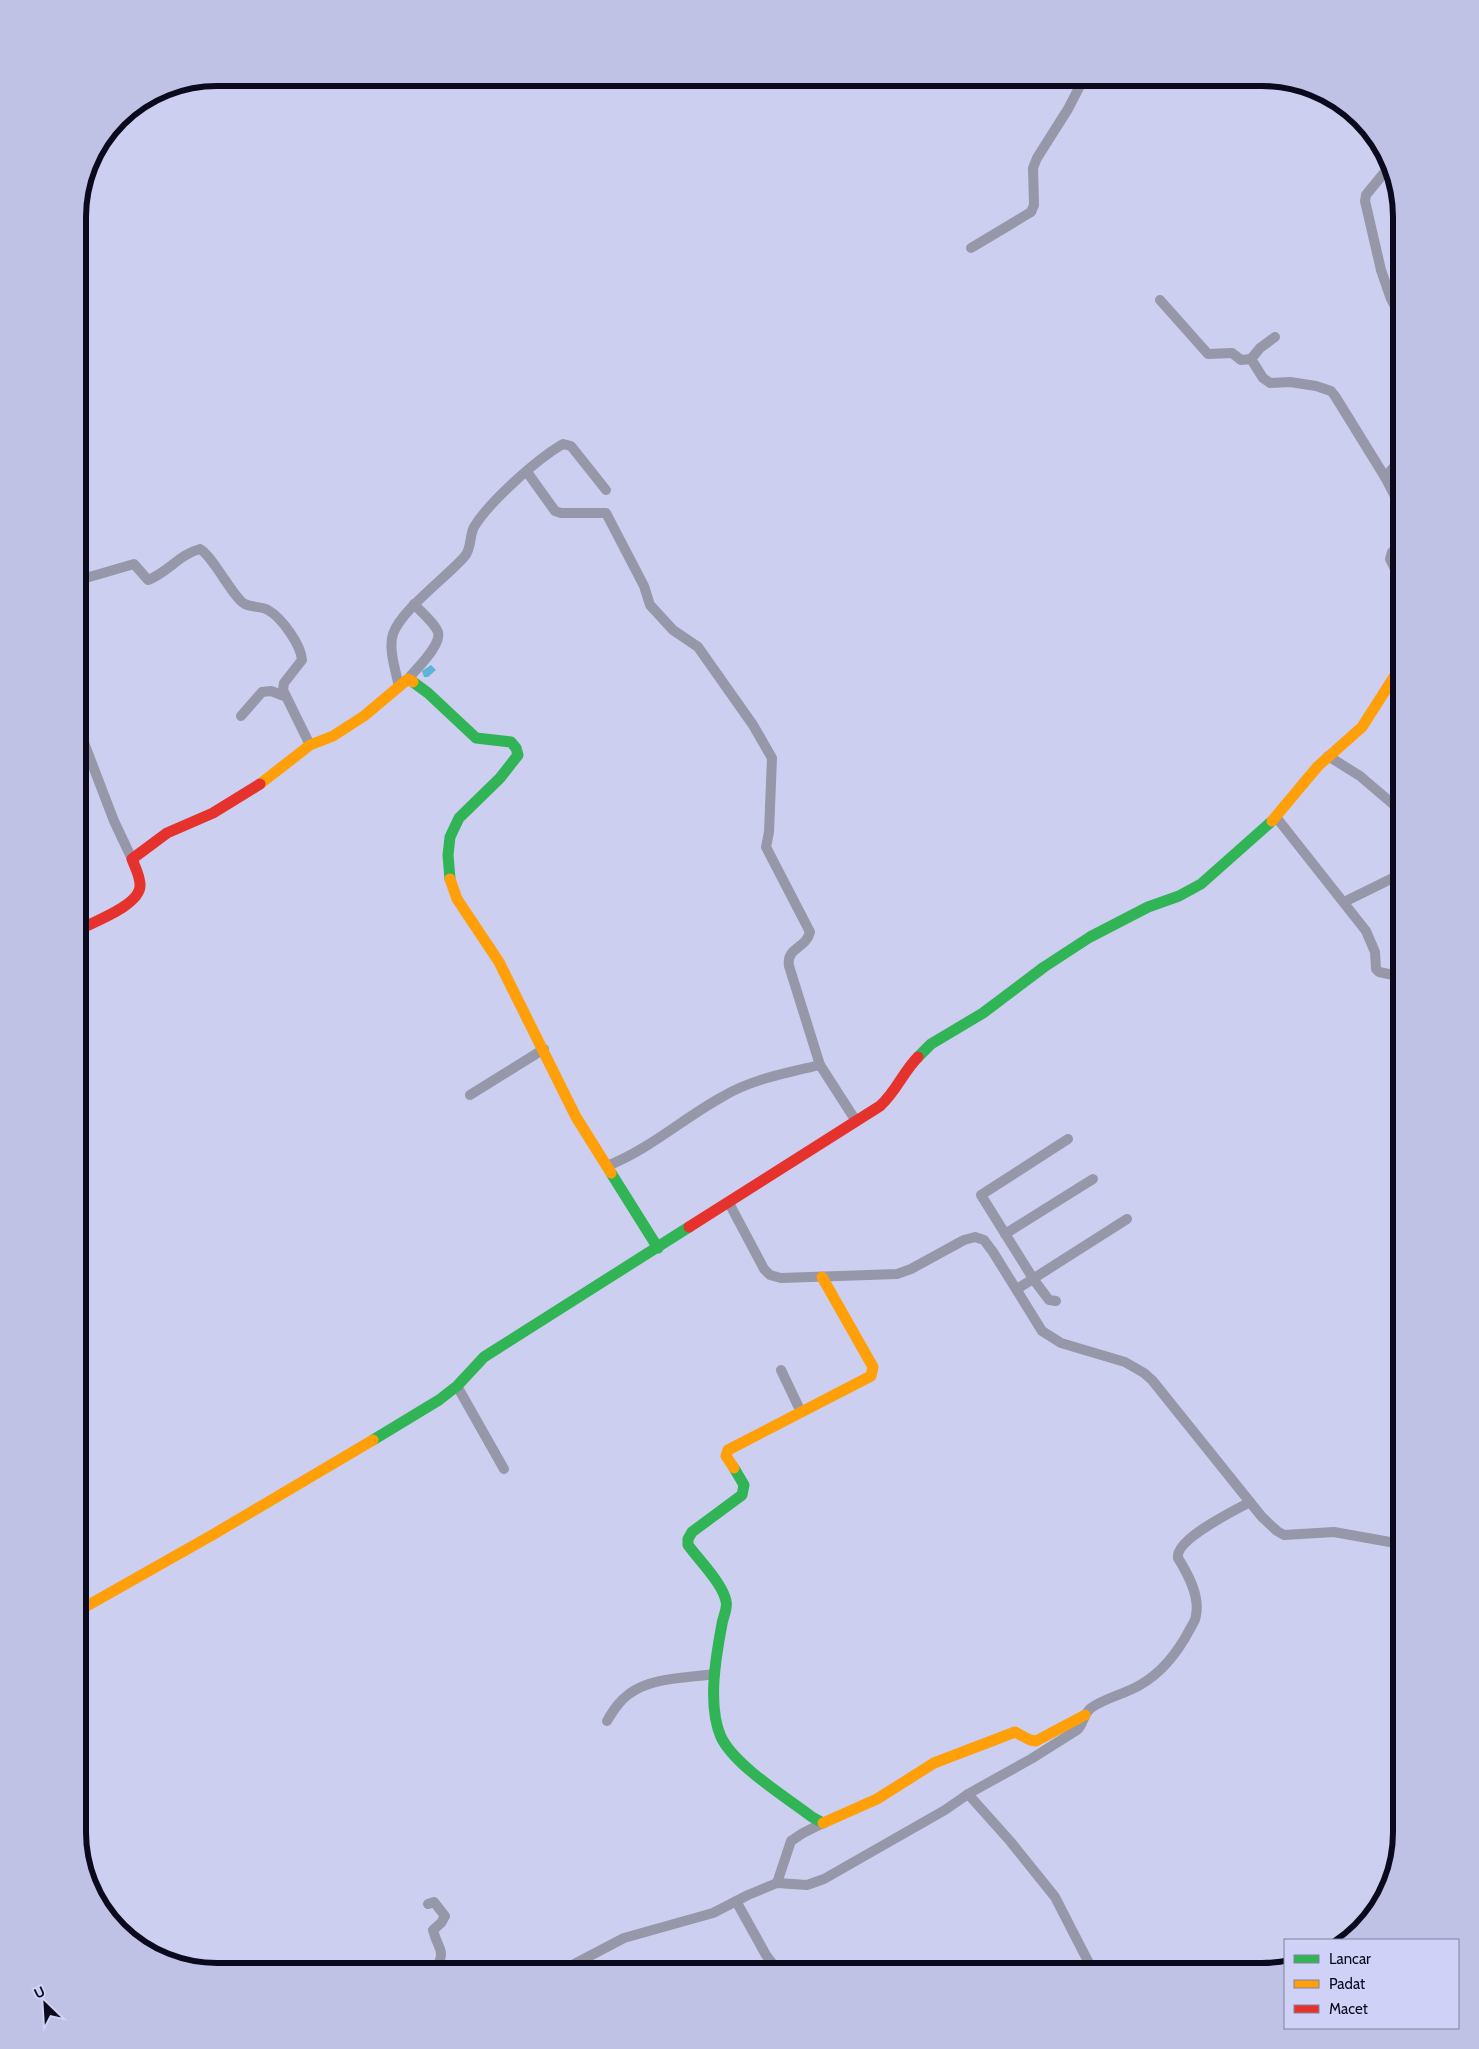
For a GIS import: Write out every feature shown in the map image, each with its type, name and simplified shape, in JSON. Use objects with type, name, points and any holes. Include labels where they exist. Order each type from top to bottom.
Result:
[{"type":"street","points":[[971,248],[1031,212],[1034,206],[1033,168],[1079,87]]},
{"type":"street","points":[[1385,172],[1366,195],[1365,201],[1381,270],[1393,302]]},
{"type":"street","points":[[1160,300],[1208,354],[1232,353],[1241,360],[1251,359],[1260,348],[1275,337]]},
{"type":"street","points":[[1251,359],[1263,378],[1270,383],[1298,383],[1331,391],[1393,492]]},
{"type":"street","points":[[398,687],[392,650],[394,631],[414,604],[465,556],[471,545],[471,534],[490,506],[527,472],[559,446],[566,444],[571,446],[606,490]]},
{"type":"street","points":[[1385,477],[1393,469]]},
{"type":"street","points":[[527,472],[555,511],[561,513],[606,513],[644,586],[650,605],[673,630],[698,647],[753,724],[772,758],[769,832],[766,847],[810,932],[804,943],[790,953],[788,960],[820,1065],[856,1121]]},
{"type":"street","points":[[87,578],[134,564],[148,580],[156,577],[191,551],[200,549],[205,552],[222,578],[244,605],[268,610],[286,627],[299,645],[302,660],[284,683],[284,696],[310,744]]},
{"type":"street","points":[[1393,551],[1390,559],[1393,564]]},
{"type":"street","points":[[132,859],[167,834],[214,813],[247,793],[310,744],[333,736],[352,724],[408,678],[436,646],[438,639],[437,630],[414,604]]},
{"type":"street","points":[[408,678],[428,693],[469,734],[476,738],[510,742],[518,751],[518,755],[509,767],[459,818],[453,828],[448,846],[448,872],[451,886],[457,899],[499,962],[544,1049],[576,1117],[658,1248]]},
{"type":"street","points":[[86,1606],[214,1534],[439,1400],[457,1386],[484,1357],[883,1104],[907,1068],[931,1044],[982,1013],[1044,967],[1090,937],[1148,907],[1193,889],[1276,817],[1328,756],[1368,720],[1393,680]]},
{"type":"street","points":[[241,716],[262,692],[271,691],[284,696]]},
{"type":"street","points":[[87,750],[114,821],[132,859],[141,888],[138,897],[125,906],[87,926]]},
{"type":"street","points":[[1328,756],[1360,776],[1393,804]]},
{"type":"street","points":[[1276,817],[1366,931],[1375,952],[1376,968],[1379,972],[1393,975]]},
{"type":"street","points":[[1344,902],[1393,878]]},
{"type":"street","points":[[470,1095],[544,1049]]},
{"type":"street","points":[[607,1166],[649,1146],[704,1108],[740,1088],[778,1074],[820,1065]]},
{"type":"street","points":[[1056,1301],[1049,1300],[1034,1280],[982,1197],[982,1193],[1068,1139]]},
{"type":"street","points":[[1005,1234],[1093,1179]]},
{"type":"street","points":[[729,1203],[764,1269],[770,1275],[790,1279],[842,1274],[897,1274],[911,1269],[964,1240],[975,1237],[981,1239],[989,1246],[1032,1316],[1046,1334],[1061,1343],[1125,1362],[1152,1380],[1273,1528],[1284,1535],[1334,1532],[1393,1542]]},
{"type":"street","points":[[1017,1289],[1034,1280],[1127,1219]]},
{"type":"street","points":[[822,1277],[873,1367],[873,1372],[871,1376],[728,1450],[726,1456],[744,1485],[744,1490],[742,1494],[688,1536],[688,1545],[726,1596],[727,1604],[722,1623],[712,1693],[721,1736],[732,1754],[812,1817],[823,1823]]},
{"type":"street","points":[[781,1370],[801,1412]]},
{"type":"street","points":[[457,1386],[504,1468]]},
{"type":"street","points":[[777,1883],[791,1841],[802,1833],[877,1799],[934,1763],[1015,1732],[1020,1732],[1031,1742],[1036,1741],[1085,1715],[1092,1707],[1140,1686],[1156,1674],[1178,1650],[1196,1616],[1194,1589],[1178,1558],[1177,1553],[1180,1547],[1209,1524],[1250,1502]]},
{"type":"street","points":[[607,1721],[618,1704],[630,1693],[647,1685],[715,1674]]},
{"type":"street","points":[[578,1962],[624,1938],[713,1913],[777,1883],[807,1886],[824,1879],[1031,1759],[1082,1726],[1085,1715]]},
{"type":"street","points":[[968,1794],[1010,1840],[1055,1897],[1088,1963]]},
{"type":"street","points":[[736,1901],[772,1963]]},
{"type":"street","points":[[428,1904],[434,1902],[445,1916],[441,1924],[433,1930],[442,1952],[440,1962]]},
{"type":"water","points":[[431,665],[436,670],[428,677],[424,677],[422,671]]},
{"type":"traffic: fast","points":[[413,682],[428,693],[476,738],[511,742],[516,748],[518,755],[500,778],[459,818],[450,837],[448,855],[450,879]]},
{"type":"traffic: fast","points":[[918,1057],[931,1044],[983,1013],[1044,967],[1090,937],[1148,907],[1179,896],[1201,884],[1272,821]]},
{"type":"traffic: fast","points":[[611,1173],[658,1248]]},
{"type":"traffic: fast","points":[[373,1440],[439,1400],[457,1386],[484,1357],[689,1227]]},
{"type":"traffic: fast","points":[[734,1468],[744,1485],[742,1495],[692,1532],[688,1539],[688,1545],[720,1587],[726,1604],[717,1651],[714,1680],[714,1710],[717,1724],[721,1737],[737,1759],[775,1791],[823,1823]]},
{"type":"traffic: slow","points":[[260,784],[310,745],[333,736],[364,716],[408,679],[413,682]]},
{"type":"traffic: slow","points":[[1272,821],[1318,766],[1362,727],[1393,679]]},
{"type":"traffic: slow","points":[[450,879],[457,899],[499,962],[576,1117],[611,1173]]},
{"type":"traffic: slow","points":[[734,1468],[726,1456],[728,1450],[871,1376],[873,1367],[822,1277]]},
{"type":"traffic: slow","points":[[86,1606],[214,1534],[373,1440]]},
{"type":"traffic: slow","points":[[823,1823],[877,1799],[934,1763],[1015,1732],[1036,1741],[1085,1715]]},
{"type":"traffic: jam","points":[[87,926],[125,906],[138,892],[139,878],[132,859],[167,833],[213,813],[260,784]]},
{"type":"traffic: jam","points":[[689,1227],[880,1106],[891,1095],[918,1057]]}]
